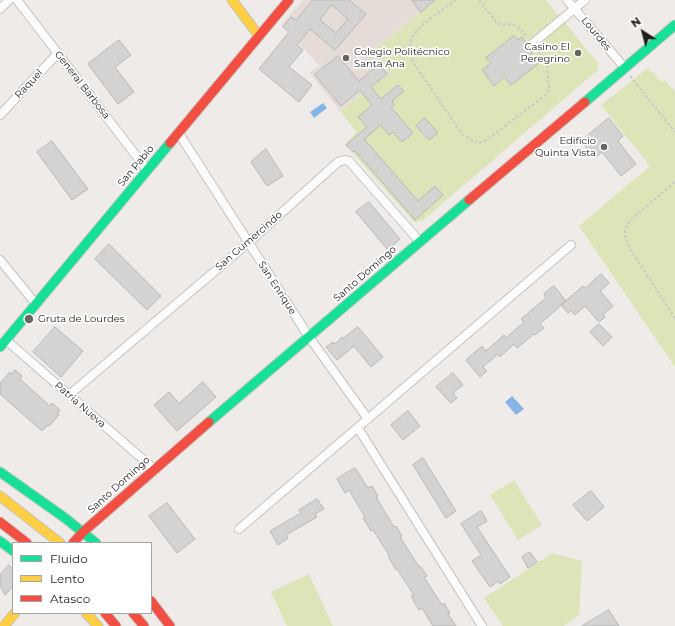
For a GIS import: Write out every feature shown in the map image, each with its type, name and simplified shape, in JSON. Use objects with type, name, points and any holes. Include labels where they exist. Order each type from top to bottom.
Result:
[{"type":"main road","points":[[232,0],[259,36]]},
{"type":"main road","name":"San Pablo","points":[[3,344],[289,0]]},
{"type":"main road","name":"Santo Domingo","points":[[74,542],[83,532],[154,469],[675,25]]},
{"type":"main road","points":[[0,472],[95,542]]},
{"type":"main road","points":[[0,496],[59,542]]},
{"type":"main road","points":[[0,522],[26,542]]},
{"type":"main road","points":[[0,541],[12,550]]},
{"type":"main road","points":[[152,602],[170,626]]},
{"type":"main road","points":[[4,626],[14,614]]},
{"type":"main road","points":[[87,614],[98,626]]},
{"type":"main road","points":[[106,614],[116,626]]},
{"type":"main road","points":[[134,614],[144,626]]},
{"type":"street","points":[[0,9],[9,0]]},
{"type":"street","name":"General Barbosa","points":[[17,0],[147,170]]},
{"type":"street","name":"Lourdes","points":[[567,0],[625,68]]},
{"type":"street","points":[[532,44],[585,0]]},
{"type":"street","name":"Raquel","points":[[0,114],[58,53]]},
{"type":"street","name":"San Enrique","points":[[178,132],[309,337],[368,419]]},
{"type":"street","name":"San Gumercindo","points":[[69,395],[248,243],[338,162],[344,160],[349,161],[420,242]]},
{"type":"street","points":[[239,529],[571,246]]},
{"type":"street","points":[[0,260],[36,304]]},
{"type":"street","name":"Patria Nueva","points":[[3,344],[69,395],[154,469]]},
{"type":"street","points":[[358,428],[482,626]]},
{"type":"path","points":[[456,0],[420,27],[411,40],[410,51],[413,62],[462,134],[479,143],[488,139],[547,94],[550,88],[548,81],[549,70],[547,64],[521,28],[514,24],[497,23],[480,0]]},
{"type":"path","points":[[625,68],[633,81],[675,132]]},
{"type":"path","points":[[675,182],[630,220],[625,230],[625,236],[630,249],[675,318]]},
{"type":"shaded area","name":"Colegio Politécnico Santa Ana","points":[[303,0],[435,0],[374,50],[390,73],[340,111],[309,72],[320,66],[281,25]]},
{"type":"green space","points":[[435,0],[546,0],[598,63],[598,70],[422,221],[414,222],[345,144],[357,132],[340,111],[390,73],[374,50]]},
{"type":"green space","points":[[648,68],[662,82],[665,80],[675,91],[675,367],[579,226],[650,166],[601,105]]},
{"type":"green space","points":[[514,480],[542,525],[518,540],[490,495]]},
{"type":"green space","points":[[552,553],[582,561],[579,616],[563,626],[503,626],[484,598]]},
{"type":"green space","points":[[309,574],[333,626],[287,626],[271,592]]},
{"type":"water","points":[[323,103],[327,108],[314,118],[310,112]]},
{"type":"water","points":[[512,396],[524,409],[516,415],[505,402]]},
{"type":"building","points":[[313,0],[349,0],[366,14],[335,50],[310,29],[297,45],[303,50],[289,67],[312,85],[299,102],[259,69],[289,32],[283,27],[291,17],[296,20]],"holes":[[[332,5],[348,19],[336,33],[320,20]]]},
{"type":"building","points":[[412,0],[435,0],[421,12]]},
{"type":"building","points":[[514,36],[518,40],[522,37],[533,52],[530,55],[538,64],[511,85],[504,77],[494,86],[482,70],[491,63],[486,58]]},
{"type":"building","points":[[119,40],[131,55],[115,67],[134,92],[118,104],[88,64]]},
{"type":"building","points":[[338,56],[359,81],[379,64],[387,74],[371,87],[381,99],[398,85],[404,91],[392,101],[394,105],[391,107],[413,133],[402,142],[393,132],[389,135],[381,125],[364,139],[418,201],[435,186],[443,195],[415,220],[355,151],[353,152],[346,145],[367,127],[358,117],[372,105],[360,90],[341,106],[315,75]]},
{"type":"building","points":[[425,118],[438,133],[429,140],[416,126]]},
{"type":"building","name":"Edificio Quinta Vista","points":[[609,118],[623,136],[618,141],[636,164],[621,176],[602,152],[595,158],[581,141]]},
{"type":"building","points":[[52,141],[88,189],[72,200],[37,152]]},
{"type":"building","points":[[266,149],[283,176],[267,186],[251,162]]},
{"type":"building","points":[[369,202],[400,239],[388,250],[356,212]]},
{"type":"building","points":[[109,244],[161,296],[147,310],[95,259]]},
{"type":"building","points":[[601,274],[609,283],[600,291],[613,306],[603,315],[605,317],[599,322],[585,306],[575,315],[571,311],[568,313],[561,305],[583,286],[585,288]]},
{"type":"building","points":[[554,286],[566,301],[540,324],[544,328],[517,348],[514,344],[500,357],[498,354],[483,367],[487,371],[480,377],[466,360],[482,346],[486,351],[504,335],[506,338],[524,322],[521,319],[546,298],[544,294]]},
{"type":"building","points":[[599,324],[612,337],[603,346],[590,332]]},
{"type":"building","points":[[55,327],[83,351],[61,377],[33,352]]},
{"type":"building","points":[[358,327],[383,357],[371,367],[354,346],[337,360],[326,347],[333,342],[335,344],[342,337],[343,338]]},
{"type":"building","points":[[15,370],[22,376],[20,379],[50,406],[52,403],[60,410],[57,414],[59,415],[42,431],[0,394],[0,383],[10,372],[12,374]]},
{"type":"building","points":[[453,373],[463,385],[453,393],[457,398],[451,403],[436,387]]},
{"type":"building","points":[[203,382],[216,397],[177,431],[154,405],[169,392],[179,403]]},
{"type":"building","points":[[408,411],[420,426],[403,440],[391,425]]},
{"type":"building","points":[[423,458],[456,511],[446,518],[413,465]]},
{"type":"building","points":[[355,468],[368,488],[372,486],[378,496],[376,497],[394,527],[396,526],[402,536],[400,537],[419,567],[420,566],[427,576],[424,577],[442,605],[444,603],[450,613],[448,614],[456,626],[433,626],[422,608],[419,610],[411,596],[414,595],[397,569],[396,570],[388,556],[389,555],[373,530],[371,531],[363,518],[365,517],[349,490],[345,493],[337,479]]},
{"type":"building","points":[[591,491],[604,507],[587,521],[573,505]]},
{"type":"building","points":[[317,499],[324,509],[315,514],[317,517],[286,535],[288,538],[278,545],[270,531],[301,513],[299,510]]},
{"type":"building","points":[[167,503],[195,539],[177,553],[149,516]]},
{"type":"building","points":[[481,511],[487,521],[477,527],[510,577],[500,584],[499,581],[490,587],[472,561],[481,555],[461,524]]},
{"type":"building","points":[[530,552],[537,562],[528,568],[522,557]]},
{"type":"building","points":[[9,565],[12,569],[12,587],[5,595],[0,585],[0,575]]},
{"type":"building","points":[[609,610],[619,626],[582,626]]},
{"type":"traffic: fast","points":[[585,102],[675,25]]},
{"type":"traffic: fast","points":[[0,347],[170,143]]},
{"type":"traffic: fast","points":[[209,422],[469,200]]},
{"type":"traffic: fast","points":[[0,472],[65,518],[95,542]]},
{"type":"traffic: fast","points":[[0,541],[12,550]]},
{"type":"traffic: slow","points":[[232,0],[259,36]]},
{"type":"traffic: slow","points":[[0,496],[59,542]]},
{"type":"traffic: slow","points":[[4,626],[14,614]]},
{"type":"traffic: slow","points":[[87,614],[98,626]]},
{"type":"traffic: jam","points":[[170,143],[289,0]]},
{"type":"traffic: jam","points":[[469,200],[585,102]]},
{"type":"traffic: jam","points":[[74,542],[83,532],[209,422]]},
{"type":"traffic: jam","points":[[0,522],[26,542]]},
{"type":"traffic: jam","points":[[152,602],[170,626]]},
{"type":"traffic: jam","points":[[106,614],[116,626]]},
{"type":"traffic: jam","points":[[134,614],[144,626]]},
{"type":"place","name":"Casino El Peregrino","points":[[578,53]]},
{"type":"place","name":"Colegio Politécnico Santa Ana","points":[[346,58]]},
{"type":"place","name":"Edificio Quinta Vista","points":[[604,147]]},
{"type":"place","name":"Gruta de Lourdes","points":[[29,319]]}]
